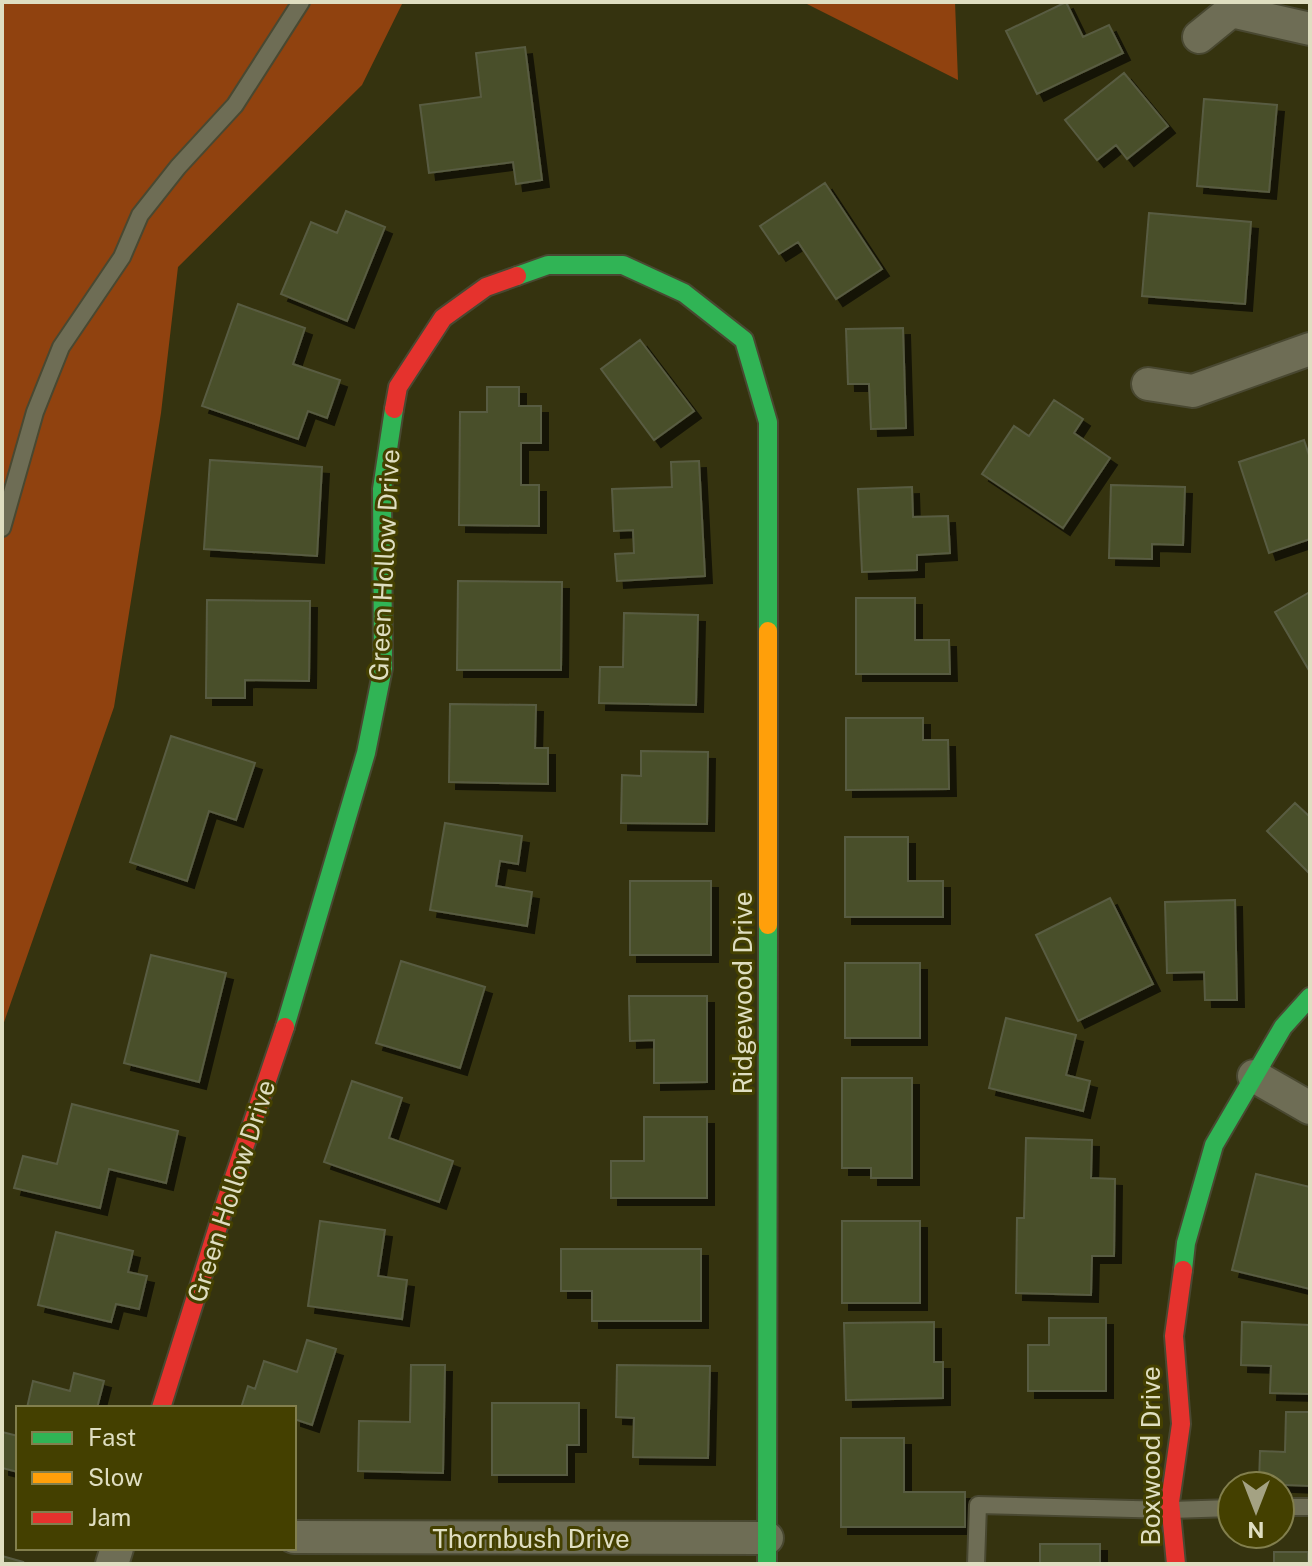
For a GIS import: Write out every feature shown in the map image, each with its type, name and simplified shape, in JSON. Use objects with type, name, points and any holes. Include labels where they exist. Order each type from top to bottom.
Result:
[{"type":"street","points":[[1199,37],[1231,11],[1310,29]]},
{"type":"street","name":"Green Hollow Drive","points":[[162,1406],[226,1201],[297,993],[366,753],[383,668],[382,489],[398,387],[443,318],[486,287],[548,265],[623,265],[684,293],[744,340],[768,422]]},
{"type":"street","points":[[1148,384],[1193,391],[1310,349]]},
{"type":"street","name":"Ridgewood Drive","points":[[767,1551],[768,422]]},
{"type":"street","name":"Boxwood Drive","points":[[1176,1564],[1170,1502],[1181,1424],[1174,1336],[1186,1243],[1214,1145],[1283,1027],[1310,997]]},
{"type":"street","points":[[1254,1076],[1310,1108]]},
{"type":"street","name":"Thornbush Drive","points":[[296,1537],[379,1550],[767,1551]]},
{"type":"lane","points":[[2,528],[35,412],[61,347],[122,257],[140,215],[178,167],[235,105],[301,2]]},
{"type":"lane","points":[[976,1564],[978,1505],[1216,1509]]},
{"type":"shaded area","points":[[2,2],[403,2],[362,85],[178,267],[161,413],[114,707],[2,1028]]},
{"type":"shaded area","points":[[790,2],[955,2],[958,80],[805,3]]},
{"type":"building","points":[[1066,2],[1083,37],[1109,25],[1123,53],[1037,94],[1006,31]]},
{"type":"building","points":[[525,47],[542,180],[516,184],[513,162],[429,173],[420,105],[481,97],[476,53]]},
{"type":"building","points":[[1124,73],[1168,126],[1127,159],[1116,145],[1097,160],[1065,120]]},
{"type":"building","points":[[1204,99],[1277,105],[1269,192],[1197,186]]},
{"type":"building","points":[[825,183],[882,269],[836,299],[798,242],[779,254],[760,226]]},
{"type":"building","points":[[346,211],[385,227],[347,321],[281,294],[311,222],[337,233]]},
{"type":"building","points":[[1149,213],[1251,222],[1245,304],[1142,296]]},
{"type":"building","points":[[238,304],[305,328],[293,364],[340,380],[327,418],[308,411],[298,439],[202,406]]},
{"type":"building","points":[[903,328],[906,428],[871,429],[869,384],[848,384],[846,329]]},
{"type":"building","points":[[640,340],[694,411],[654,440],[601,369]]},
{"type":"building","points":[[487,387],[519,387],[519,406],[541,406],[541,443],[521,443],[521,485],[539,485],[539,526],[459,525],[460,412],[487,412]]},
{"type":"building","points":[[1054,400],[1083,419],[1074,433],[1110,458],[1063,528],[982,474],[1014,426],[1029,436]]},
{"type":"building","points":[[1304,440],[1310,458],[1310,539],[1269,553],[1239,462]]},
{"type":"building","points":[[210,460],[322,467],[317,556],[204,549]]},
{"type":"building","points":[[699,461],[705,576],[617,581],[615,554],[634,553],[633,530],[614,531],[612,489],[672,487],[671,462]]},
{"type":"building","points":[[1111,485],[1185,487],[1183,545],[1152,544],[1152,559],[1109,558]]},
{"type":"building","points":[[912,487],[913,517],[948,516],[950,553],[917,555],[917,570],[862,572],[858,489]]},
{"type":"building","points":[[458,581],[562,582],[561,670],[457,670]]},
{"type":"building","points":[[1310,592],[1310,672],[1275,612]]},
{"type":"building","points":[[856,598],[915,598],[915,640],[949,640],[950,674],[856,674]]},
{"type":"building","points":[[207,600],[310,601],[309,681],[245,680],[245,698],[206,698]]},
{"type":"building","points":[[624,613],[698,615],[696,705],[599,703],[600,667],[623,667]]},
{"type":"building","points":[[450,704],[536,705],[535,748],[548,748],[548,784],[449,782]]},
{"type":"building","points":[[846,718],[923,718],[923,740],[948,740],[949,789],[846,790]]},
{"type":"building","points":[[171,736],[255,763],[236,820],[209,811],[187,881],[130,862]]},
{"type":"building","points":[[641,751],[708,752],[707,824],[621,823],[622,775],[641,776]]},
{"type":"building","points":[[1295,803],[1310,817],[1310,874],[1267,831]]},
{"type":"building","points":[[445,823],[522,836],[518,864],[500,861],[496,886],[532,892],[527,926],[430,910]]},
{"type":"building","points":[[845,837],[908,837],[908,881],[943,881],[943,917],[845,917]]},
{"type":"building","points":[[630,881],[711,881],[711,955],[630,955]]},
{"type":"building","points":[[1110,898],[1153,984],[1078,1021],[1036,935]]},
{"type":"building","points":[[1235,900],[1237,1000],[1205,1000],[1204,972],[1167,973],[1165,902]]},
{"type":"building","points":[[151,955],[226,973],[199,1082],[124,1063]]},
{"type":"building","points":[[401,961],[485,987],[460,1068],[376,1043]]},
{"type":"building","points":[[845,963],[920,963],[920,1038],[845,1038]]},
{"type":"building","points":[[629,996],[707,996],[707,1082],[654,1083],[654,1040],[630,1041]]},
{"type":"building","points":[[1006,1018],[1076,1035],[1066,1075],[1090,1081],[1083,1111],[989,1088]]},
{"type":"building","points":[[842,1078],[912,1078],[912,1178],[871,1178],[871,1168],[842,1168]]},
{"type":"building","points":[[352,1081],[402,1098],[389,1138],[453,1161],[439,1202],[324,1162]]},
{"type":"building","points":[[72,1104],[178,1131],[166,1183],[109,1169],[100,1208],[14,1188],[23,1156],[57,1164]]},
{"type":"building","points":[[644,1117],[707,1117],[707,1198],[611,1198],[611,1161],[644,1161]]},
{"type":"building","points":[[1026,1138],[1092,1140],[1091,1178],[1115,1179],[1114,1256],[1092,1256],[1091,1295],[1016,1293],[1017,1218],[1024,1218]]},
{"type":"building","points":[[1256,1174],[1310,1187],[1310,1289],[1232,1270]]},
{"type":"building","points":[[320,1221],[385,1230],[378,1276],[407,1280],[402,1319],[308,1306]]},
{"type":"building","points":[[842,1221],[920,1221],[920,1303],[842,1303]]},
{"type":"building","points":[[56,1232],[133,1251],[128,1272],[147,1276],[139,1309],[116,1304],[111,1322],[38,1305]]},
{"type":"building","points":[[561,1249],[701,1249],[701,1321],[592,1321],[592,1291],[561,1291]]},
{"type":"building","points":[[1049,1318],[1106,1318],[1106,1391],[1028,1391],[1028,1345],[1049,1345]]},
{"type":"building","points":[[934,1322],[934,1362],[943,1362],[943,1398],[846,1400],[844,1323]]},
{"type":"building","points":[[1242,1322],[1310,1325],[1310,1394],[1270,1393],[1271,1366],[1241,1365]]},
{"type":"building","points":[[307,1340],[336,1349],[312,1425],[296,1420],[296,1406],[242,1406],[248,1386],[255,1389],[264,1361],[297,1372]]},
{"type":"building","points":[[411,1365],[445,1365],[443,1473],[358,1471],[359,1421],[410,1422]]},
{"type":"building","points":[[617,1365],[710,1366],[708,1458],[633,1457],[634,1418],[616,1417]]},
{"type":"building","points":[[74,1373],[104,1381],[98,1406],[27,1406],[33,1381],[70,1391]]},
{"type":"building","points":[[492,1403],[579,1403],[579,1445],[567,1445],[567,1475],[492,1475]]},
{"type":"building","points":[[1286,1412],[1310,1412],[1310,1486],[1296,1485],[1296,1470],[1259,1470],[1260,1451],[1285,1452]]},
{"type":"building","points":[[2,1432],[16,1436],[16,1472],[2,1468]]},
{"type":"building","points":[[841,1438],[904,1438],[904,1492],[965,1492],[965,1527],[841,1527]]},
{"type":"building","points":[[1040,1544],[1100,1544],[1100,1564],[1040,1564]]},
{"type":"building","points":[[1274,1552],[1308,1552],[1308,1564],[1274,1564]]},
{"type":"building","points":[[2,1556],[23,1562],[2,1564]]},
{"type":"traffic: fast","points":[[517,276],[548,265],[623,265],[684,293],[744,340],[768,422],[768,631]]},
{"type":"traffic: fast","points":[[285,1027],[366,753],[383,668],[382,489],[394,409]]},
{"type":"traffic: fast","points":[[767,1564],[768,925]]},
{"type":"traffic: fast","points":[[1183,1270],[1186,1243],[1214,1145],[1283,1027],[1310,997]]},
{"type":"traffic: slow","points":[[768,631],[768,925]]},
{"type":"traffic: jam","points":[[394,409],[398,387],[443,318],[486,287],[517,276]]},
{"type":"traffic: jam","points":[[162,1406],[285,1027]]},
{"type":"traffic: jam","points":[[1176,1564],[1170,1502],[1181,1424],[1174,1336],[1183,1270]]}]
